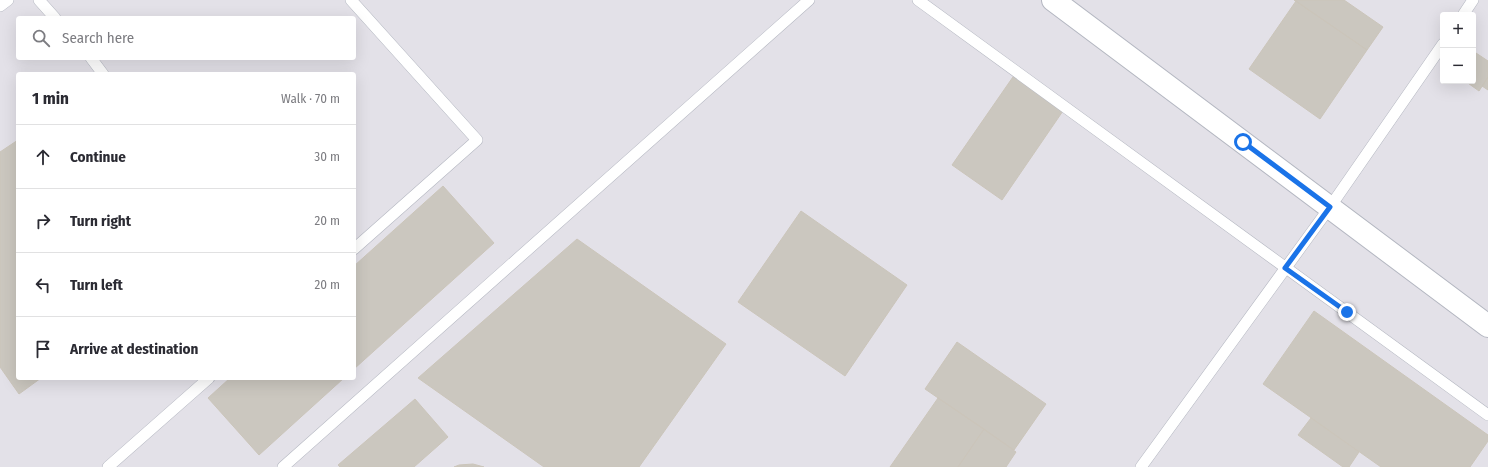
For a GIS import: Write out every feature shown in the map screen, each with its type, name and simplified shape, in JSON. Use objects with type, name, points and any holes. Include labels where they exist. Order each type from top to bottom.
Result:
[{"type":"street","points":[[1053,0],[1488,326]]},
{"type":"lane","points":[[0,6],[8,0]]},
{"type":"lane","points":[[39,0],[53,16]]},
{"type":"lane","points":[[351,0],[477,140],[356,247]]},
{"type":"lane","points":[[283,467],[809,0]]},
{"type":"lane","points":[[918,0],[1488,415]]},
{"type":"lane","points":[[1465,12],[1473,0]]},
{"type":"lane","points":[[1140,467],[1330,207],[1440,48]]},
{"type":"lane","points":[[92,60],[102,72]]},
{"type":"lane","points":[[108,467],[207,380]]},
{"type":"shaded area","points":[[0,0],[1488,0],[1488,467],[0,467]]},
{"type":"building","points":[[1294,0],[1344,0],[1383,27],[1367,50]]},
{"type":"building","points":[[1296,1],[1367,50],[1320,119],[1249,69]]},
{"type":"building","points":[[1476,53],[1488,61],[1488,77],[1479,91],[1469,84],[1476,84]]},
{"type":"building","points":[[1015,74],[1065,108],[1002,200],[952,165]]},
{"type":"building","points":[[1488,77],[1488,90],[1482,86]]},
{"type":"building","points":[[16,141],[16,380],[38,380],[19,394],[0,367],[0,152]]},
{"type":"building","points":[[443,186],[494,243],[356,367],[356,264]]},
{"type":"building","points":[[801,211],[907,285],[845,376],[738,302]]},
{"type":"building","points":[[577,239],[726,344],[639,467],[544,467],[418,378]]},
{"type":"building","points":[[1314,311],[1488,435],[1488,441],[1470,467],[1381,467],[1263,384]]},
{"type":"building","points":[[957,342],[1046,404],[1014,450],[925,389]]},
{"type":"building","points":[[228,380],[342,380],[259,455],[208,398]]},
{"type":"building","points":[[938,398],[984,429],[958,467],[890,467]]},
{"type":"building","points":[[415,399],[448,437],[414,467],[340,467],[338,465]]},
{"type":"building","points":[[1311,418],[1359,452],[1349,467],[1343,467],[1298,435]]},
{"type":"building","points":[[984,429],[1016,452],[1006,467],[958,467]]},
{"type":"building","points":[[473,464],[484,467],[454,467],[459,465]]},
{"type":"route","points":[[1243,142],[1330,207],[1285,268],[1347,312]]}]
